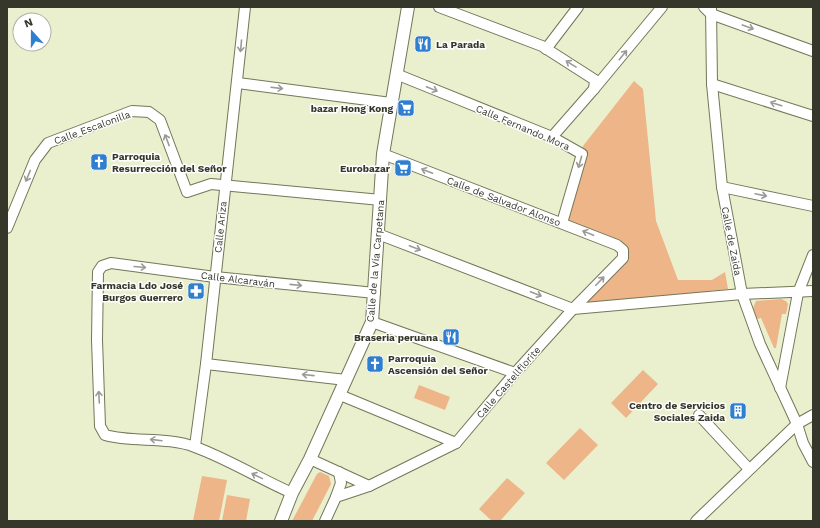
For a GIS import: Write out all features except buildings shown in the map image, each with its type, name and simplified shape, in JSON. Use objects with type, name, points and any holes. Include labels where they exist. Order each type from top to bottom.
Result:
[{"type":"street","name":"Calle Ariza","points":[[195,446],[206,364],[225,185],[238,83],[245,7]]},
{"type":"street","name":"Calle de la Vía Carpetana","points":[[281,521],[292,493],[310,459],[340,395],[372,322],[383,154],[408,7]]},
{"type":"street","points":[[439,7],[546,48],[595,80],[594,89]]},
{"type":"street","points":[[546,48],[578,7]]},
{"type":"street","points":[[552,137],[662,7]]},
{"type":"street","points":[[709,9],[813,50]]},
{"type":"street","name":"Calle de Zaida","points":[[709,9],[712,84],[722,187],[742,294],[760,344],[797,424],[803,443],[813,462]]},
{"type":"street","name":"Calle Fernando Mora","points":[[396,74],[552,137],[582,154],[562,223]]},
{"type":"street","points":[[238,83],[391,103]]},
{"type":"street","points":[[712,84],[813,116]]},
{"type":"street","name":"Calle Escalonilla","points":[[7,228],[35,160],[48,143],[132,111],[149,112],[160,120],[187,192],[211,184],[225,185]]},
{"type":"street","name":"Calle de Salvador Alonso","points":[[383,154],[562,223],[617,245],[623,250]]},
{"type":"street","points":[[225,185],[381,200]]},
{"type":"street","points":[[722,187],[813,206]]},
{"type":"street","points":[[378,234],[573,309],[742,294],[798,293],[813,291]]},
{"type":"street","name":"Calle Castellflorite","points":[[336,498],[369,486],[456,443],[514,374],[573,309],[623,258],[623,250]]},
{"type":"street","points":[[780,388],[798,293],[813,255]]},
{"type":"street","name":"Calle Alcaraván","points":[[195,446],[155,439],[114,438],[104,435],[100,426],[97,340],[97,280],[98,272],[102,266],[111,263],[215,277],[375,293]]},
{"type":"street","points":[[372,322],[514,374]]},
{"type":"street","points":[[206,364],[346,380]]},
{"type":"street","points":[[340,395],[456,443]]},
{"type":"street","points":[[699,415],[749,469]]},
{"type":"street","points":[[696,521],[797,424],[813,415]]},
{"type":"street","points":[[195,446],[292,493]]},
{"type":"street","points":[[310,459],[369,486]]},
{"type":"street","points":[[325,521],[336,498],[341,483],[339,472]]},
{"type":"shaded area","points":[[634,81],[643,89],[656,221],[678,280],[712,280],[725,272],[728,289],[709,291],[709,296],[573,309],[623,258],[623,250],[562,223],[583,146]]},
{"type":"shaded area","points":[[781,299],[786,301],[788,304],[786,314],[782,314],[776,348],[774,348],[761,318],[757,319],[753,308],[756,301]]},
{"type":"shaded area","points":[[643,370],[658,384],[626,418],[611,403]]},
{"type":"shaded area","points":[[419,385],[450,397],[445,410],[414,398]]},
{"type":"shaded area","points":[[580,428],[598,445],[564,480],[546,463]]},
{"type":"shaded area","points":[[320,472],[329,476],[331,484],[312,521],[292,521],[317,474]]},
{"type":"shaded area","points":[[202,476],[227,480],[219,521],[193,521]]},
{"type":"shaded area","points":[[507,478],[525,493],[500,521],[492,521],[479,509]]},
{"type":"shaded area","points":[[227,495],[250,499],[246,521],[222,521]]},
{"type":"place","name":"La Parada","points":[[423,44]]},
{"type":"place","name":"bazar Hong Kong","points":[[406,108]]},
{"type":"place","name":"Parroquia Resurrección del Señor","points":[[99,162]]},
{"type":"place","name":"Eurobazar","points":[[403,168]]},
{"type":"place","name":"Farmacia Ldo José Burgos Guerrero","points":[[196,291]]},
{"type":"place","name":"Braseria peruana","points":[[451,337]]},
{"type":"place","name":"Parroquia Ascensión del Señor","points":[[375,364]]},
{"type":"place","name":"Centro de Servicios Sociales Zaida","points":[[738,411]]}]
